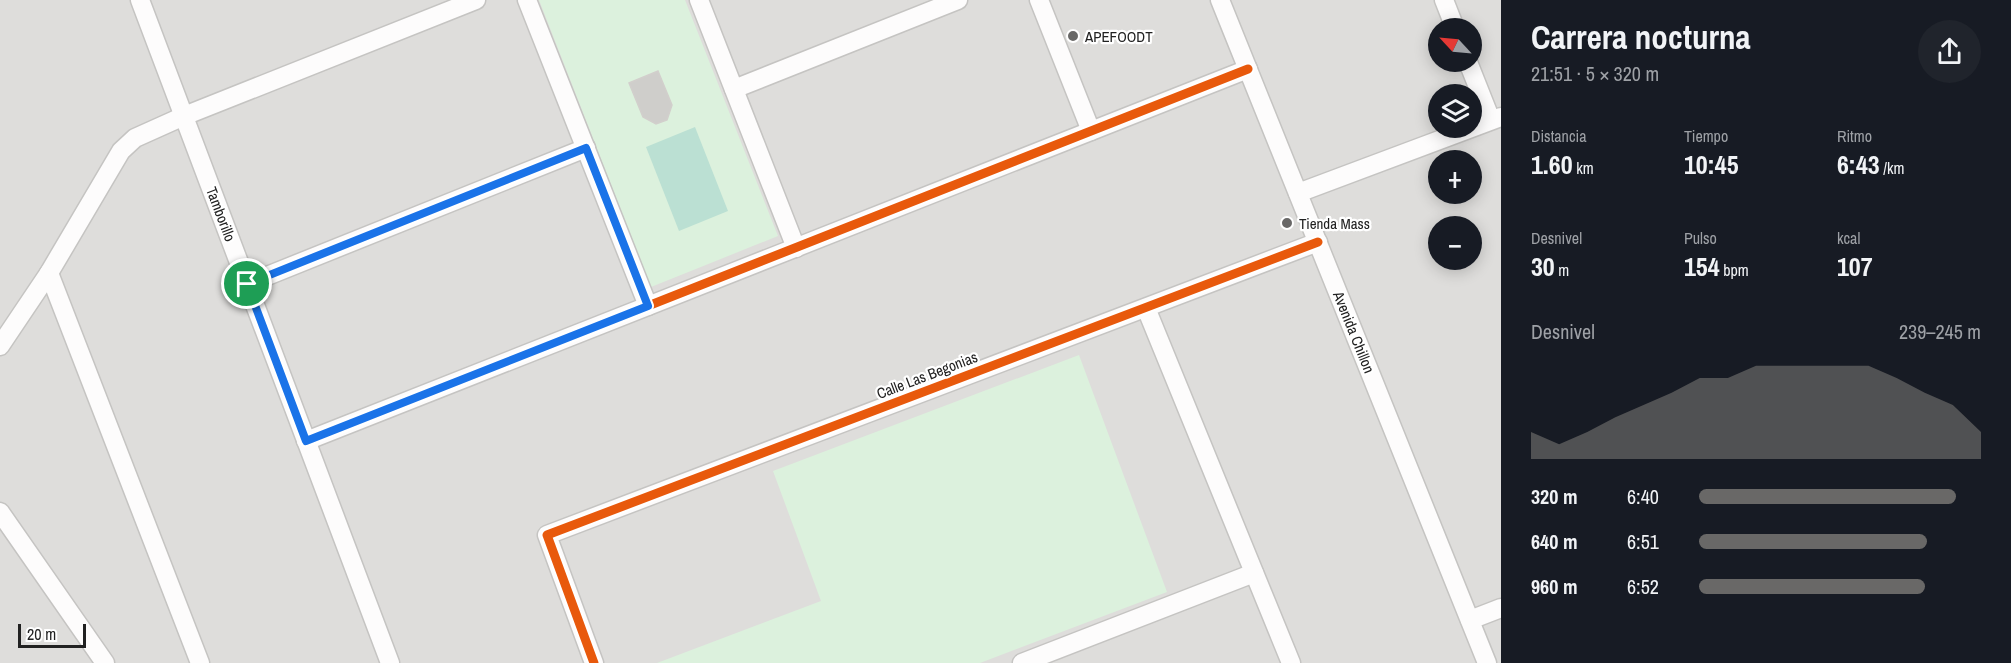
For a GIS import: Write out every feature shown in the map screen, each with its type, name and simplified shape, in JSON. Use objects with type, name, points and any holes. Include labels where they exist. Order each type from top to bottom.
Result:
[{"type":"street","name":"Tamborillo","points":[[140,0],[390,663]]},
{"type":"street","points":[[0,346],[49,273],[122,151],[135,138],[184,116],[476,0]]},
{"type":"street","points":[[527,0],[648,306]]},
{"type":"street","points":[[699,0],[796,248]]},
{"type":"street","points":[[734,89],[958,0]]},
{"type":"street","points":[[1039,0],[1091,131]]},
{"type":"street","name":"Avenida Chillon","points":[[1220,0],[1487,663]]},
{"type":"street","points":[[1444,0],[1451,18]]},
{"type":"street","points":[[306,441],[1248,69]]},
{"type":"street","points":[[1298,193],[1496,118],[1473,72]]},
{"type":"street","points":[[247,284],[586,148]]},
{"type":"street","name":"Calle Las Begonias","points":[[594,663],[547,535],[1318,242]]},
{"type":"street","points":[[49,273],[200,663]]},
{"type":"street","points":[[1146,308],[1291,663]]},
{"type":"street","points":[[0,512],[105,663]]},
{"type":"street","points":[[1022,663],[1254,573]]},
{"type":"street","points":[[1470,620],[1501,608]]},
{"type":"shaded area","points":[[0,0],[1501,0],[1501,663],[0,663]]},
{"type":"green space","points":[[539,0],[685,0],[778,236],[651,287]]},
{"type":"green space","points":[[695,127],[728,211],[679,231],[646,147]]},
{"type":"green space","points":[[1079,355],[1167,592],[980,663],[657,663],[821,601],[773,471]]},
{"type":"building","points":[[658,71],[672,105],[667,120],[656,124],[643,117],[629,83]]},
{"type":"cycle path","points":[[306,441],[1248,69]]},
{"type":"cycle path","points":[[594,663],[547,535],[1318,242]]},
{"type":"place","name":"APEFOODT","points":[[1073,36]]},
{"type":"place","name":"Tienda Mass","points":[[1287,223]]},
{"type":"route","points":[[586,148],[648,306],[306,441],[247,284],[586,148]]}]
